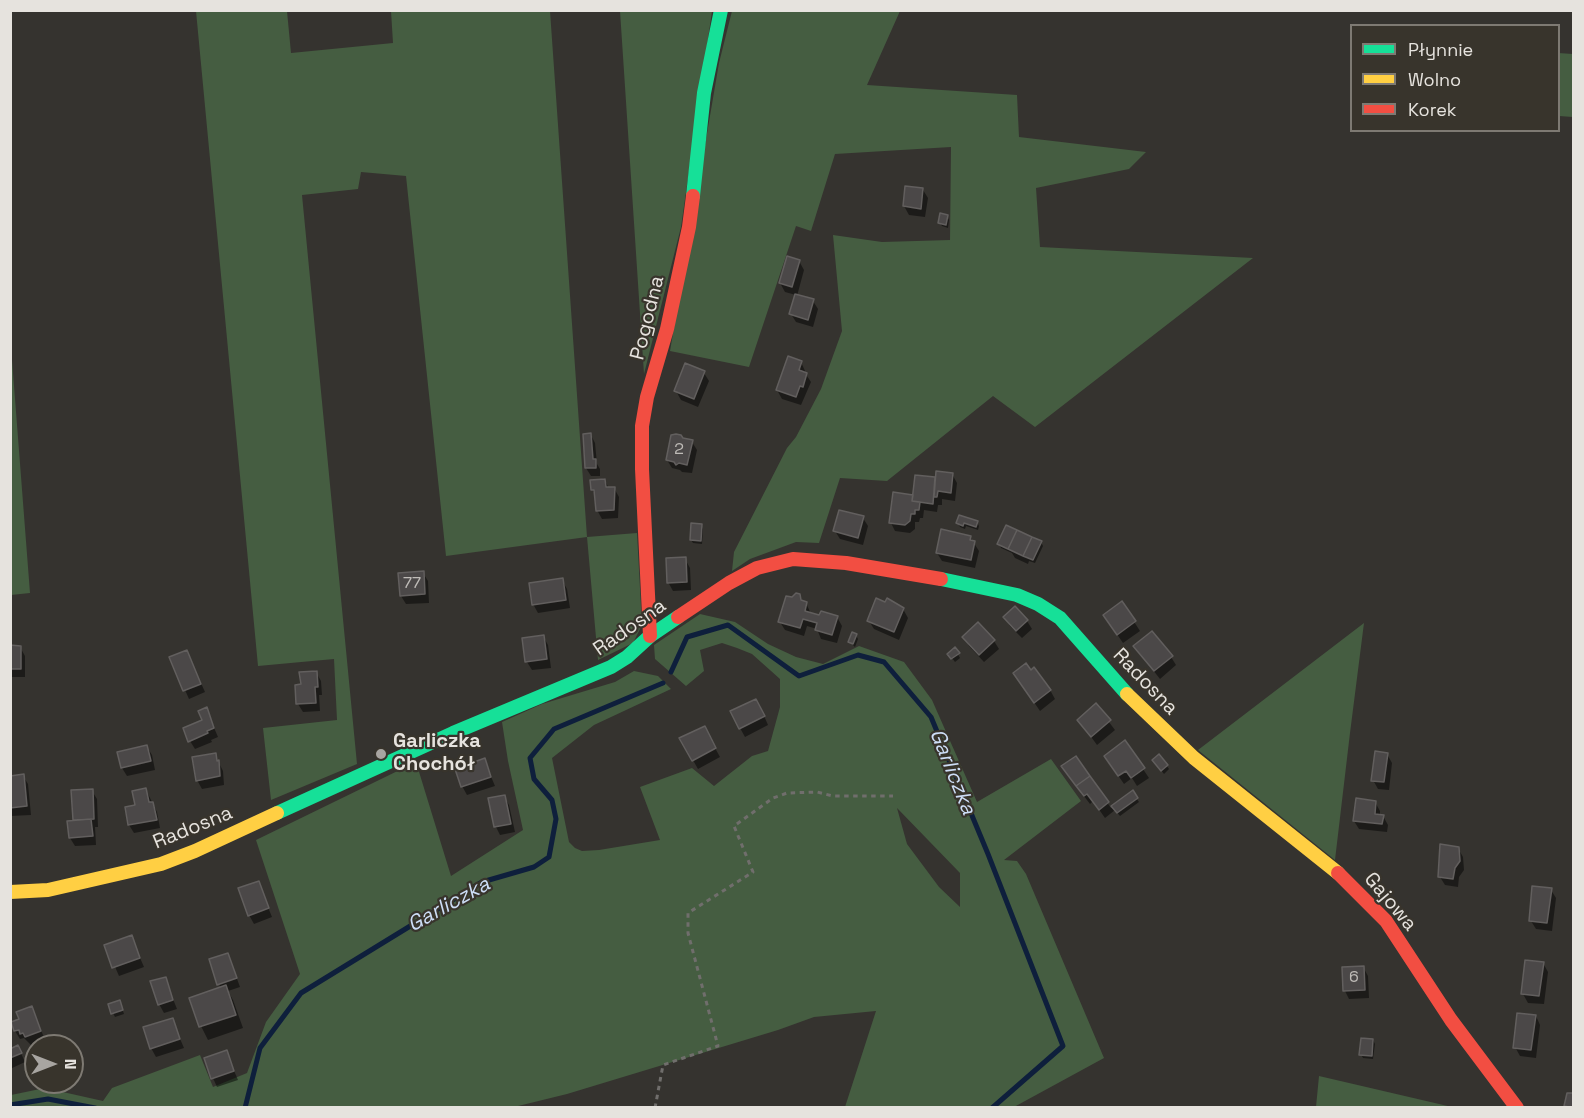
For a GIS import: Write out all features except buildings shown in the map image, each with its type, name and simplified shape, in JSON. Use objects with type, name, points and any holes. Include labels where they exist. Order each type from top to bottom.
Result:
[{"type":"street","name":"Pogodna","points":[[650,636],[642,426],[646,397],[667,329],[689,227],[704,93],[722,10]]},
{"type":"street","name":"Radosna","points":[[10,892],[48,890],[161,864],[195,851],[453,733],[584,680],[627,657],[650,636],[729,583],[757,568],[793,559],[836,561],[972,584],[1017,595],[1038,604],[1060,618],[1122,689],[1194,759]]},
{"type":"street","name":"Gajowa","points":[[1194,759],[1346,879],[1386,921],[1451,1020],[1517,1107]]},
{"type":"path","points":[[655,1107],[663,1065],[718,1046],[688,933],[688,913],[753,872],[734,826],[773,798],[787,793],[816,792],[833,796],[893,796]]},
{"type":"green space","points":[[196,11],[287,11],[291,53],[393,43],[391,11],[550,11],[587,537],[446,556],[406,176],[361,172],[358,189],[302,195],[357,764],[271,800],[263,728],[337,720],[334,659],[258,666]]},
{"type":"green space","points":[[620,11],[712,11],[681,227],[644,374]]},
{"type":"green space","points":[[732,11],[900,11],[867,85],[1017,95],[1019,137],[1146,152],[1129,169],[1036,188],[1040,247],[1253,258],[1035,427],[993,396],[887,481],[840,478],[819,543],[796,542],[750,559],[732,571],[734,552],[787,448],[796,437],[821,389],[842,331],[833,235],[882,242],[950,240],[951,147],[835,154],[811,231],[796,226],[749,367],[670,351],[719,63]]},
{"type":"green space","points":[[1560,53],[1573,54],[1573,117],[1560,116]]},
{"type":"green space","points":[[10,334],[30,593],[11,595],[10,595]]},
{"type":"green space","points":[[637,533],[642,625],[633,643],[598,660],[587,537]]},
{"type":"green space","points":[[700,614],[735,622],[768,644],[796,657],[823,664],[859,646],[904,662],[932,700],[977,802],[1051,759],[1081,801],[1004,860],[1017,861],[1026,874],[1104,1058],[1014,1107],[845,1107],[876,1011],[814,1017],[567,1094],[514,1107],[11,1108],[11,1095],[24,1092],[72,1094],[103,1101],[112,1088],[200,1055],[213,1087],[247,1073],[266,1022],[300,974],[256,840],[416,762],[451,876],[523,830],[502,722],[542,704],[615,682],[634,671],[658,676],[671,689],[594,725],[552,758],[569,842],[575,848],[582,851],[599,850],[660,840],[640,787],[692,768],[714,786],[752,756],[768,751],[780,707],[780,679],[752,654],[722,643],[700,650],[704,671],[686,686],[655,659],[654,645]],"holes":[[[897,808],[960,873],[960,907],[939,887],[907,844]]]},
{"type":"green space","points":[[1364,623],[1350,733],[1335,860],[1198,750]]},
{"type":"green space","points":[[1319,1076],[1452,1107],[1316,1107]]},
{"type":"waterway","name":"Garliczka","points":[[671,672],[687,637],[728,625],[799,676],[858,655],[884,662],[931,717],[988,854],[1063,1046],[992,1108]]},
{"type":"waterway","name":"Garliczka","points":[[245,1108],[260,1048],[301,993],[482,882],[534,867],[549,857],[556,819],[552,800],[534,779],[530,758],[554,729],[663,683]]},
{"type":"waterway","name":"Garliczka","points":[[10,1105],[48,1099],[95,1108]]},
{"type":"traffic: fast","points":[[693,196],[704,93],[721,10]]},
{"type":"traffic: fast","points":[[941,579],[1017,595],[1038,604],[1060,618],[1127,694]]},
{"type":"traffic: fast","points":[[277,813],[453,733],[611,667],[678,617]]},
{"type":"traffic: slow","points":[[1127,694],[1194,758],[1338,873]]},
{"type":"traffic: slow","points":[[10,892],[48,890],[161,864],[277,813]]},
{"type":"traffic: jam","points":[[650,636],[642,426],[647,397],[667,329],[689,227],[693,196]]},
{"type":"traffic: jam","points":[[678,617],[729,583],[757,568],[793,559],[846,563],[941,579]]},
{"type":"traffic: jam","points":[[1338,873],[1386,921],[1451,1020],[1517,1108]]},
{"type":"place","name":"Garliczka Chochół","points":[[381,754]]}]
